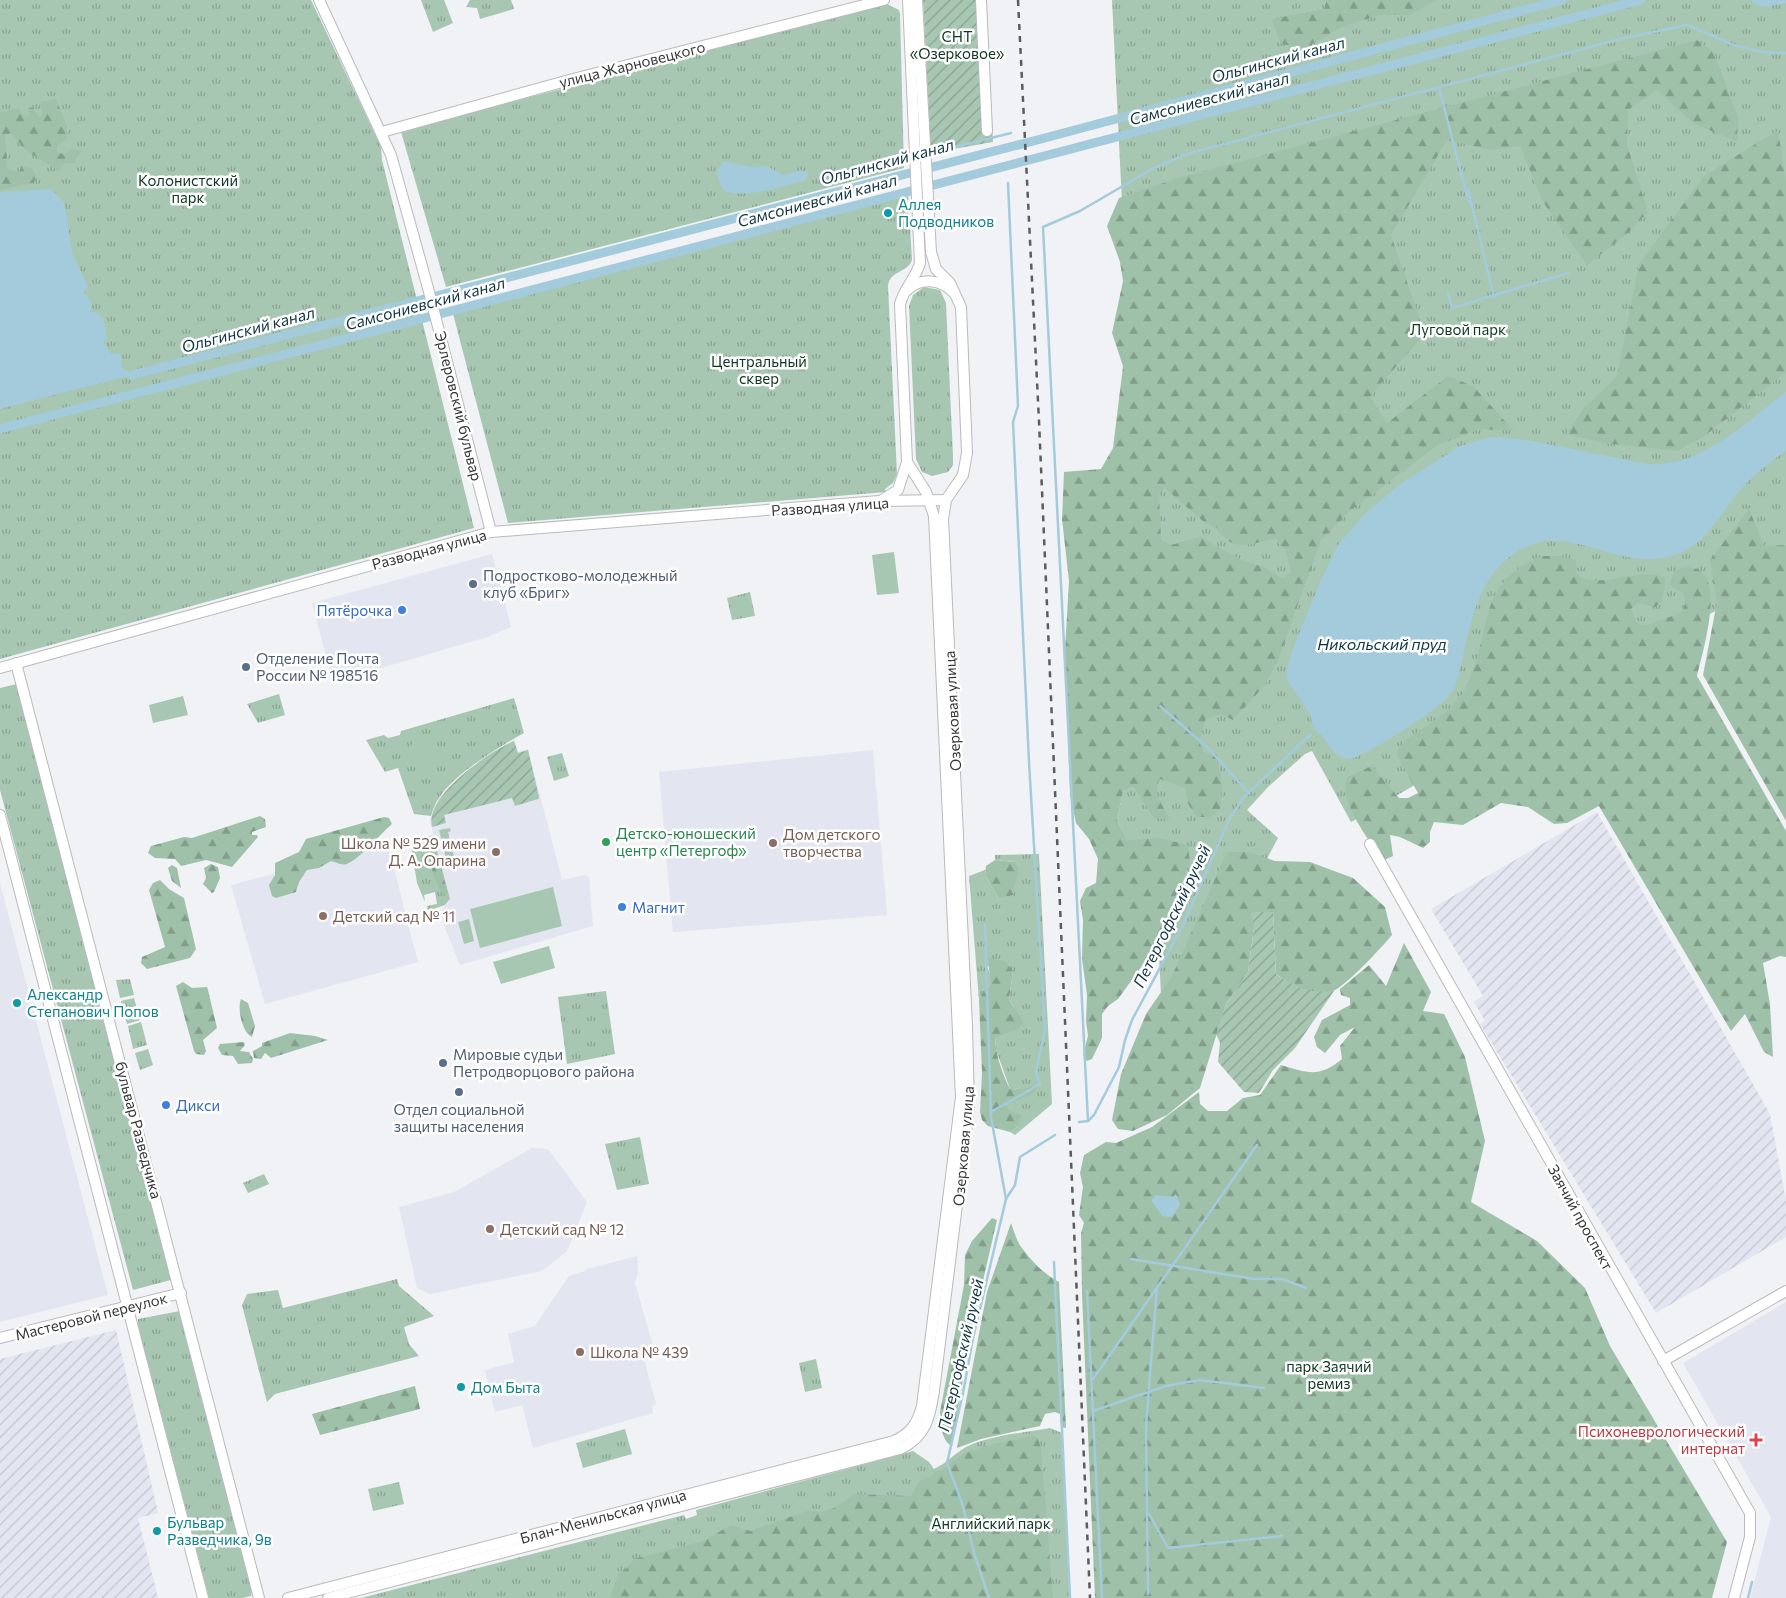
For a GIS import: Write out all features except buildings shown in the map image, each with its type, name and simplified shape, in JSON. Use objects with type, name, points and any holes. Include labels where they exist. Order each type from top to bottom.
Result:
[{"type":"street","name":"Эрлеровский бульвар","points":[[319,0],[382,132],[401,187],[491,532]]},
{"type":"street","name":"улица Жарновецкого","points":[[382,132],[573,78],[884,0]]},
{"type":"street","name":"Озерковая улица","points":[[908,0],[921,158]]},
{"type":"street","name":"Озерковая улица","points":[[878,501],[898,490],[907,462],[900,304],[902,294],[916,273],[920,263],[923,202],[917,0]]},
{"type":"street","points":[[981,0],[987,131]]},
{"type":"street","name":"Озерковая улица","points":[[918,1430],[930,1414],[934,1391],[969,1108],[967,1026],[943,519],[946,500],[963,475],[967,453],[962,316],[958,298],[950,283],[939,273],[933,260],[923,202]]},
{"type":"street","points":[[902,294],[912,285],[930,281],[950,289],[958,298]]},
{"type":"street","name":"Озерковая улица","points":[[907,462],[930,500],[934,516],[961,1097],[918,1430]]},
{"type":"street","name":"Разводная улица","points":[[0,668],[491,532],[878,501],[946,500]]},
{"type":"street","name":"бульвар Разведчика","points":[[16,663],[259,1598]]},
{"type":"street","points":[[0,815],[203,1598]]},
{"type":"street","name":"Заячий проспект","points":[[1370,844],[1750,1513],[1750,1537],[1734,1598]]},
{"type":"street","points":[[1663,1362],[1786,1291]]},
{"type":"street","name":"Мастеровой переулок","points":[[0,1338],[181,1293]]},
{"type":"street","name":"Блан-Менильская улица","points":[[288,1598],[894,1441],[918,1430]]},
{"type":"street","name":"Блан-Менильская улица","points":[[328,1598],[900,1449],[912,1444],[918,1430]]},
{"type":"shaded area","points":[[492,554],[511,627],[487,637],[333,682],[312,603]]},
{"type":"shaded area","name":"Школа № 529 имени Д. А. Опарина","points":[[514,740],[518,752],[528,749],[562,880],[585,875],[589,877],[593,926],[460,965],[439,913],[450,900],[430,821],[439,797],[460,776]]},
{"type":"shaded area","name":"Дом детского творчества","points":[[873,750],[887,915],[673,932],[659,772]]},
{"type":"shaded area","points":[[1597,812],[1770,1114],[1786,1201],[1786,1237],[1656,1313],[1480,1024],[1485,1021],[1474,1002],[1483,996],[1431,909]]},
{"type":"shaded area","name":"Детский сад № 11","points":[[379,846],[389,849],[418,962],[265,1004],[231,885]]},
{"type":"shaded area","points":[[0,883],[108,1295],[0,1322]]},
{"type":"shaded area","name":"Детский сад № 12","points":[[532,1148],[548,1149],[587,1202],[567,1251],[542,1271],[430,1294],[417,1288],[399,1207],[454,1192]]},
{"type":"shaded area","name":"Школа № 439","points":[[637,1256],[638,1272],[635,1283],[654,1349],[643,1355],[656,1404],[652,1406],[653,1413],[533,1448],[522,1405],[495,1412],[485,1370],[514,1362],[508,1334],[535,1326],[569,1276],[587,1269]]},
{"type":"shaded area","name":"Психоневрологический интернат","points":[[1786,1302],[1786,1598],[1750,1598],[1771,1517],[1683,1363]]},
{"type":"shaded area","points":[[116,1330],[158,1513],[138,1518],[158,1598],[0,1598],[0,1359]]},
{"type":"green space","name":"Колонистский парк","points":[[0,0],[311,0],[381,147],[382,160],[474,528],[0,659]]},
{"type":"green space","points":[[421,0],[444,0],[453,23],[433,32]]},
{"type":"green space","points":[[470,0],[511,0],[514,9],[480,19],[477,8],[466,7]]},
{"type":"green space","name":"СНТ «Озерковое»","points":[[923,0],[986,0],[993,142],[931,153]]},
{"type":"green space","name":"Луговой парк","points":[[1112,0],[1786,0],[1786,570],[1351,822],[1312,751],[1305,754],[1268,787],[1247,810],[1278,838],[1164,1053],[1153,839],[1127,841],[1117,820],[1123,792],[1133,787],[1152,813]]},
{"type":"green space","points":[[1327,0],[1436,0],[1410,15],[1379,15],[1340,28],[1305,48],[1281,44],[1271,19],[1324,9]]},
{"type":"green space","points":[[887,4],[899,10],[900,14],[904,168],[446,287],[401,132],[403,130]]},
{"type":"green space","points":[[1697,40],[1714,52],[1738,118],[1737,142],[1693,123],[1657,90],[1628,110],[1627,145],[1648,212],[1628,233],[1587,265],[1543,202],[1520,146],[1490,150],[1447,140],[1391,235],[1425,334],[1370,396],[1387,423],[1448,376],[1473,386],[1514,431],[1480,429],[1438,445],[1350,511],[1321,540],[1278,660],[1265,685],[1233,720],[1221,714],[1206,719],[1199,742],[1204,752],[1217,755],[1222,783],[1221,808],[1210,817],[1197,817],[1188,804],[1185,788],[1160,779],[1157,790],[1159,800],[1170,820],[1154,818],[1133,787],[1123,792],[1117,820],[1127,840],[1160,838],[1188,845],[1190,862],[1147,959],[1118,999],[1108,1006],[1102,1014],[1102,1038],[1092,1059],[1087,1061],[1083,1055],[1088,1036],[1086,1021],[1087,995],[1082,959],[1083,920],[1080,901],[1086,888],[1096,883],[1098,859],[1089,839],[1076,823],[1070,795],[1065,650],[1069,581],[1062,519],[1064,472],[1101,469],[1113,448],[1123,366],[1112,333],[1123,281],[1120,262],[1107,226],[1119,198],[1178,178]],"holes":[[[1165,488],[1205,523],[1217,528],[1223,536],[1236,544],[1250,544],[1275,538],[1286,551],[1291,572],[1283,578],[1263,567],[1240,559],[1201,537],[1171,545],[1161,540],[1159,493]]]},
{"type":"green space","points":[[56,99],[67,126],[67,139],[57,146],[57,153],[67,154],[70,149],[81,151],[74,163],[63,164],[59,171],[25,150],[11,133],[5,135],[7,169],[19,172],[22,165],[33,169],[37,178],[33,183],[0,190],[0,112],[19,108],[24,116],[29,116],[28,107],[33,108],[39,117],[42,115],[41,102]]},
{"type":"green space","points":[[1778,130],[1786,182],[1786,372],[1707,434],[1678,451],[1603,443],[1567,434],[1583,409],[1617,376],[1639,264],[1704,176]]},
{"type":"green space","name":"Центральный сквер","points":[[908,193],[912,260],[907,267],[892,277],[888,286],[897,474],[893,483],[885,489],[886,492],[508,523],[453,314]]},
{"type":"green space","points":[[924,287],[940,290],[946,303],[953,456],[953,465],[948,472],[932,476],[922,472],[916,459],[909,306],[913,295]]},
{"type":"green space","points":[[1749,509],[1764,546],[1786,545],[1786,821],[1703,675],[1717,602],[1710,560]]},
{"type":"green space","points":[[894,552],[899,593],[877,595],[872,555]]},
{"type":"green space","points":[[1542,556],[1559,556],[1576,560],[1577,574],[1586,579],[1607,580],[1644,574],[1666,578],[1662,600],[1656,607],[1637,603],[1631,609],[1636,622],[1643,625],[1681,613],[1685,604],[1684,593],[1672,587],[1670,582],[1674,571],[1691,567],[1697,569],[1705,576],[1710,587],[1711,602],[1707,635],[1697,676],[1786,831],[1786,957],[1780,956],[1763,963],[1770,1004],[1773,1057],[1764,1052],[1745,1014],[1731,1031],[1599,806],[1567,823],[1554,824],[1528,807],[1501,803],[1463,825],[1434,822],[1430,832],[1430,842],[1423,848],[1400,837],[1390,835],[1393,856],[1382,861],[1356,820],[1347,798],[1345,787],[1347,777],[1372,766],[1399,798],[1408,798],[1418,793],[1397,756],[1398,749],[1404,742],[1447,711],[1461,696],[1474,667],[1495,595],[1505,581],[1520,567]]},
{"type":"green space","points":[[750,592],[755,616],[732,620],[727,598]]},
{"type":"green space","points":[[17,684],[171,1280],[133,1290],[0,790],[0,688]]},
{"type":"green space","points":[[279,694],[285,715],[258,723],[247,704]]},
{"type":"green space","points":[[183,696],[188,715],[153,723],[149,705]]},
{"type":"green space","points":[[514,698],[524,733],[490,753],[455,780],[438,800],[431,816],[414,814],[398,768],[385,772],[366,740],[384,735],[388,738],[400,735],[401,731]]},
{"type":"green space","points":[[419,738],[426,738],[428,741],[435,768],[431,773],[422,776],[418,772],[411,745]]},
{"type":"green space","points":[[514,741],[518,753],[528,750],[538,799],[515,806],[512,798],[444,815],[446,823],[432,827],[432,815],[438,802],[448,789],[475,765]]},
{"type":"green space","points":[[562,753],[569,776],[554,781],[547,757]]},
{"type":"green space","points":[[260,816],[265,819],[266,827],[252,832],[252,835],[257,835],[258,837],[232,867],[206,860],[181,866],[175,859],[155,858],[148,853],[151,846],[184,837],[192,838]]},
{"type":"green space","points":[[384,817],[389,818],[392,824],[353,861],[343,865],[331,861],[319,868],[307,870],[299,882],[296,892],[276,898],[272,896],[269,885],[275,875],[275,863],[299,852],[306,839]]},
{"type":"green space","points":[[450,828],[451,831],[448,832],[454,856],[446,858],[439,830]]},
{"type":"green space","points":[[433,835],[450,899],[445,905],[428,911],[427,906],[437,904],[435,892],[424,895],[425,902],[417,883],[411,846],[416,841]]},
{"type":"green space","points":[[436,852],[448,893],[446,895],[442,894],[432,869],[431,859],[432,855]]},
{"type":"green space","points":[[1227,852],[1249,852],[1275,861],[1310,862],[1353,878],[1385,907],[1392,935],[1364,966],[1339,988],[1326,993],[1311,992],[1296,986],[1276,974],[1273,912],[1254,928],[1248,972],[1226,1004],[1200,1088],[1167,1115],[1133,1131],[1118,1129],[1112,1120],[1121,1074],[1146,1014],[1172,976]]},
{"type":"green space","points":[[1039,854],[1052,1104],[1015,1135],[1010,1132],[1017,1127],[1005,1105],[1037,1088],[1010,1089],[996,1050],[995,1037],[1004,1034],[1014,1007],[1009,1000],[1013,971],[987,966],[992,978],[990,986],[984,989],[979,1000],[969,876],[985,870],[985,875],[999,899],[1013,895],[1015,862],[995,860],[995,855]]},
{"type":"green space","points":[[995,860],[1015,862],[1019,868],[1013,895],[999,899],[985,875],[986,866]]},
{"type":"green space","points":[[211,864],[218,867],[220,878],[212,893],[203,884],[206,878],[204,868]]},
{"type":"green space","points":[[172,865],[177,868],[181,888],[172,881],[168,868]]},
{"type":"green space","points":[[160,880],[169,889],[184,898],[196,949],[190,958],[147,969],[141,963],[142,957],[165,947],[149,890],[153,883]]},
{"type":"green space","points":[[553,887],[562,926],[480,948],[470,909]]},
{"type":"green space","points":[[1251,912],[1273,912],[1276,974],[1304,989],[1334,991],[1295,1048],[1273,1070],[1259,1093],[1244,1092],[1218,1062],[1220,1043],[1216,1034],[1226,1004],[1248,972],[1254,928]]},
{"type":"green space","points":[[469,919],[474,941],[464,944],[458,922]]},
{"type":"green space","name":"парк Заячий ремиз","points":[[1404,943],[1431,992],[1423,1011],[1444,1014],[1465,1057],[1485,1141],[1471,1202],[1537,1241],[1585,1288],[1610,1346],[1727,1542],[1712,1598],[1095,1598],[1082,1294],[1081,1233],[1084,1223],[1079,1215],[1083,1187],[1080,1173],[1084,1155],[1106,1142],[1116,1143],[1152,1127],[1199,1092],[1200,1104],[1208,1111],[1227,1111],[1243,1098],[1260,1095],[1281,1065],[1313,1072],[1327,1069],[1334,1065],[1342,1059],[1340,1046],[1355,1027],[1340,1035],[1325,1053],[1317,1047],[1314,1037],[1322,1020],[1350,1005],[1350,998],[1341,995],[1340,989],[1369,965],[1386,986]]},
{"type":"green space","points":[[549,946],[555,968],[501,984],[493,962]]},
{"type":"green space","points":[[989,958],[1005,961],[1013,971],[1009,1000],[1024,1022],[1018,1029],[995,1038],[1002,1071],[1010,1089],[1038,1087],[1032,1094],[1005,1105],[1011,1112],[1022,1115],[1017,1127],[1010,1132],[988,1126],[982,1120],[980,1112],[982,1073],[979,1000],[984,989],[990,986]]},
{"type":"green space","points":[[130,979],[134,995],[120,998],[116,980]]},
{"type":"green space","points":[[183,982],[192,988],[207,987],[208,990],[217,1028],[203,1040],[206,1051],[204,1055],[196,1054],[194,1051],[176,986]]},
{"type":"green space","points":[[606,991],[615,1054],[567,1064],[558,997]]},
{"type":"green space","points":[[134,998],[140,1020],[127,1024],[121,1001]]},
{"type":"green space","points":[[241,999],[248,1003],[255,1026],[252,1037],[245,1031],[241,1020]]},
{"type":"green space","points":[[141,1022],[147,1045],[133,1049],[128,1026]]},
{"type":"green space","points":[[290,1033],[315,1036],[328,1040],[271,1058],[265,1053],[261,1059],[254,1058],[253,1051],[262,1046],[262,1043]]},
{"type":"green space","points":[[244,1042],[245,1045],[240,1051],[249,1052],[253,1059],[252,1063],[238,1064],[233,1056],[222,1055],[218,1048],[220,1044]]},
{"type":"green space","points":[[148,1049],[153,1065],[140,1070],[135,1053]]},
{"type":"green space","points":[[640,1137],[649,1184],[617,1190],[605,1144]]},
{"type":"green space","points":[[264,1174],[269,1184],[248,1193],[243,1183]]},
{"type":"green space","points":[[992,1218],[997,1220],[970,1337],[952,1446],[948,1444],[944,1436],[940,1412],[964,1285],[965,1255],[972,1241]]},
{"type":"green space","points":[[1011,1223],[1019,1243],[1034,1263],[1059,1282],[1066,1428],[1061,1427],[1060,1414],[1055,1412],[1045,1414],[1040,1426],[981,1439],[957,1448],[987,1292]]},
{"type":"green space","points":[[397,1279],[399,1286],[434,1316],[404,1327],[409,1344],[419,1356],[275,1394],[267,1402],[242,1305],[247,1294],[278,1290],[283,1308]]},
{"type":"green space","points":[[180,1311],[252,1591],[251,1596],[243,1598],[209,1598],[138,1326],[138,1319]]},
{"type":"green space","points":[[816,1359],[822,1388],[805,1392],[799,1363]]},
{"type":"green space","points":[[415,1386],[420,1409],[320,1435],[312,1414]]},
{"type":"green space","name":"Английский парк","points":[[1050,1428],[1062,1433],[1070,1598],[361,1598],[684,1515],[686,1519],[697,1515],[696,1510],[913,1451],[929,1462],[934,1469],[962,1449],[976,1443],[996,1437]]},
{"type":"green space","points":[[625,1429],[632,1454],[583,1468],[576,1443]]},
{"type":"green space","name":"Английский парк","points":[[1033,1436],[1038,1438],[1041,1449],[1053,1598],[610,1598],[618,1574],[625,1570],[634,1559],[703,1541],[731,1525],[750,1531],[807,1511],[821,1512],[834,1508],[855,1494],[911,1496],[920,1480],[932,1476],[935,1471],[941,1471],[965,1453],[992,1444]]},
{"type":"green space","points":[[399,1482],[404,1504],[373,1511],[368,1489]]},
{"type":"water","points":[[1751,0],[1786,0],[1786,3],[1763,6]]},
{"type":"water","points":[[723,161],[752,167],[767,166],[783,175],[801,170],[809,173],[806,180],[776,188],[755,193],[734,193],[724,191],[716,174]]},
{"type":"water","points":[[51,189],[64,202],[73,255],[88,286],[84,292],[92,304],[90,312],[99,313],[105,326],[107,339],[103,342],[111,354],[121,354],[122,367],[132,375],[0,409],[0,192]]},
{"type":"water","name":"Никольский пруд","points":[[1786,392],[1786,451],[1748,482],[1701,540],[1678,554],[1663,558],[1642,559],[1565,542],[1546,541],[1527,546],[1507,559],[1497,569],[1482,591],[1473,617],[1456,683],[1440,705],[1386,741],[1351,759],[1337,754],[1320,733],[1318,734],[1313,727],[1310,714],[1287,680],[1286,673],[1292,651],[1320,582],[1338,545],[1364,515],[1399,485],[1460,446],[1492,437],[1527,440],[1647,464],[1667,463],[1686,459],[1722,441]]},
{"type":"water","points":[[1176,1194],[1180,1205],[1172,1217],[1162,1216],[1151,1200],[1156,1195],[1173,1197]]},
{"type":"waterway","name":"Ольгинский канал","points":[[132,375],[1041,139],[1562,0]]},
{"type":"waterway","name":"Самсониевский канал","points":[[0,429],[1641,0]]},
{"type":"waterway","points":[[1088,1121],[1043,227],[1080,211],[1152,169],[1187,154],[1624,38],[1688,25],[1733,45],[1768,53],[1786,53]]},
{"type":"waterway","points":[[1439,88],[1468,199],[1472,205]]},
{"type":"waterway","points":[[939,151],[1011,133]]},
{"type":"waterway","points":[[991,1112],[1040,1084],[1036,1072],[1045,1030],[1029,762],[1013,422],[1018,406],[1008,183]]},
{"type":"waterway","points":[[1468,189],[1494,297]]},
{"type":"waterway","points":[[1448,293],[1452,308],[1568,273]]},
{"type":"waterway","points":[[1160,706],[1207,747],[1248,792]]},
{"type":"waterway","name":"Петергофский ручей","points":[[1079,1122],[1088,1121],[1094,1115],[1119,1067],[1132,1020],[1183,925],[1230,818],[1244,797],[1311,734]]},
{"type":"waterway","points":[[985,925],[991,1117],[1006,1199]]},
{"type":"waterway","name":"Петергофский ручей","points":[[989,1598],[974,1553],[962,1503],[947,1463],[973,1338],[1006,1199],[1015,1185],[1020,1157],[1055,1135]]},
{"type":"waterway","points":[[1093,1379],[1257,1145]]},
{"type":"waterway","points":[[1131,1259],[1254,1279],[1282,1279],[1306,1288]]},
{"type":"waterway","points":[[1054,1262],[1070,1598]]},
{"type":"waterway","points":[[1148,1594],[1146,1425],[1157,1287]]},
{"type":"waterway","points":[[1087,1291],[1102,1598]]},
{"type":"waterway","points":[[1093,1411],[1166,1386],[1199,1380],[1264,1388]]},
{"type":"waterway","points":[[1149,1514],[1168,1548],[1282,1536]]},
{"type":"waterway","points":[[1748,1598],[1752,1582]]},
{"type":"railway","points":[[1018,0],[1039,421],[1090,1598]]},
{"type":"place","name":"Аллея Подводников","points":[[888,213]]},
{"type":"place","name":"Подростково-молодежный клуб «Бриг»","points":[[473,584]]},
{"type":"place","name":"Пятёрочка","points":[[402,610]]},
{"type":"place","name":"Отделение Почта России № 198516","points":[[246,667]]},
{"type":"place","name":"Детско-юношеский центр «Петергоф»","points":[[606,842]]},
{"type":"place","name":"Дом детского творчества","points":[[773,843]]},
{"type":"place","name":"Школа № 529 имени Д. А. Опарина","points":[[496,852]]},
{"type":"place","name":"Магнит","points":[[622,907]]},
{"type":"place","name":"Детский сад № 11","points":[[323,916]]},
{"type":"place","name":"Александр Степанович Попов","points":[[17,1003]]},
{"type":"place","name":"Мировые судьи Петродворцового района","points":[[443,1063]]},
{"type":"place","name":"Отдел социальной защиты населения","points":[[459,1092]]},
{"type":"place","name":"Дикси","points":[[166,1105]]},
{"type":"place","name":"Детский сад № 12","points":[[490,1229]]},
{"type":"place","name":"Школа № 439","points":[[580,1352]]},
{"type":"place","name":"Дом Быта","points":[[461,1387]]},
{"type":"place","name":"Психоневрологический интернат","points":[[1756,1440]]},
{"type":"place","name":"Бульвар Разведчика, 9в","points":[[157,1531]]}]
